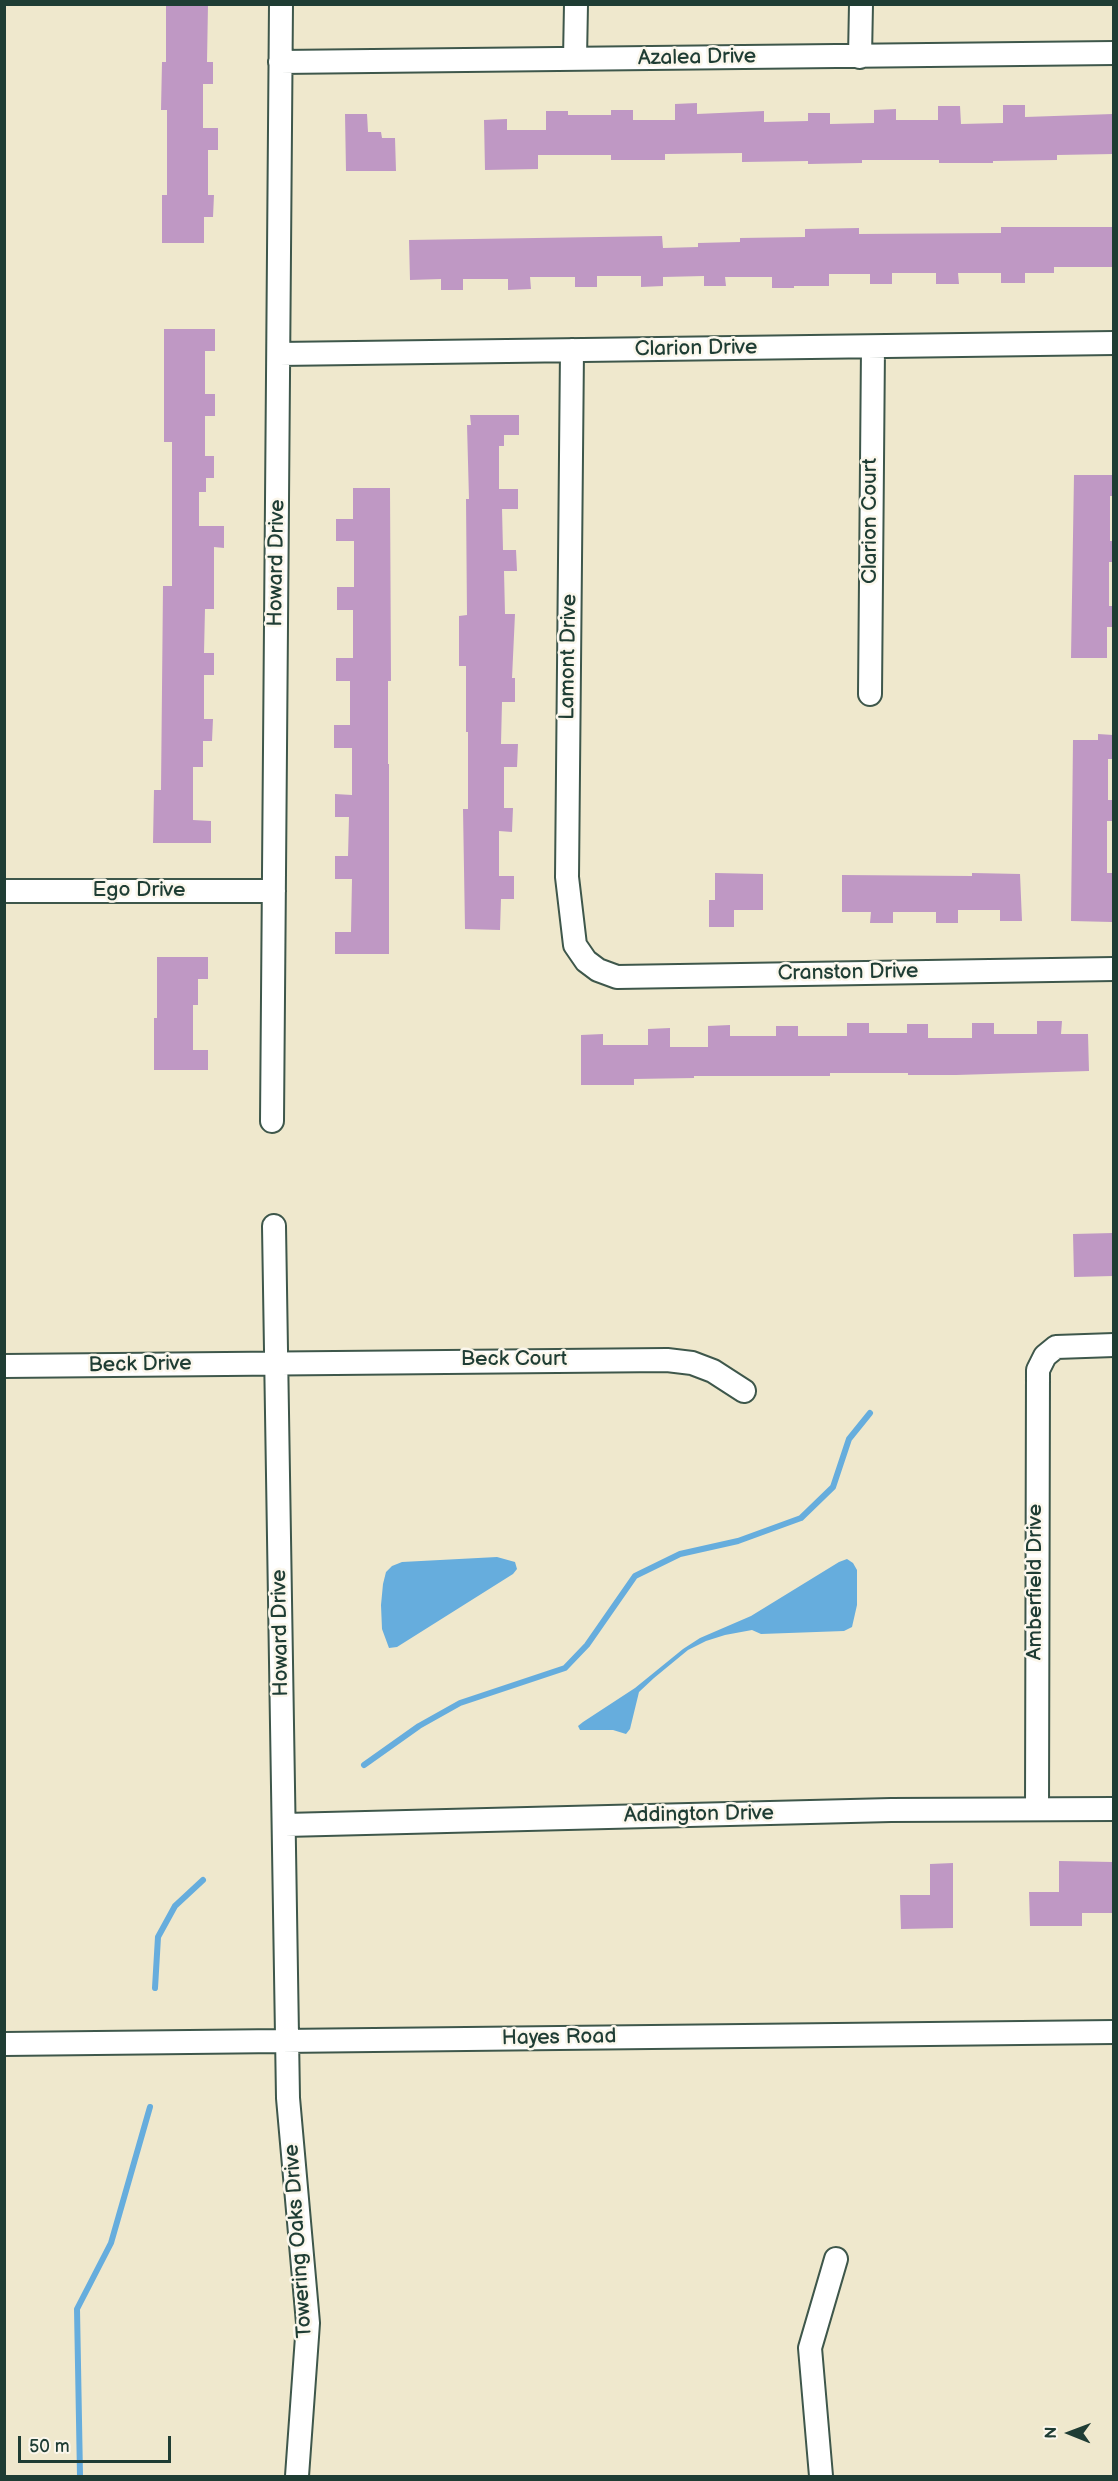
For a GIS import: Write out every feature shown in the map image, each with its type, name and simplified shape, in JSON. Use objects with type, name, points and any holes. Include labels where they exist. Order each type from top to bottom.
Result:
[{"type":"street","name":"Howard Drive","points":[[272,1121],[281,4]]},
{"type":"street","points":[[575,59],[576,4]]},
{"type":"street","points":[[860,57],[861,4]]},
{"type":"street","name":"Azalea Drive","points":[[280,62],[1113,53]]},
{"type":"street","name":"Clarion Drive","points":[[279,354],[1113,343]]},
{"type":"street","name":"Clarion Court","points":[[870,694],[873,347]]},
{"type":"street","name":"Lamont Drive","points":[[572,350],[567,877],[575,945],[586,961]]},
{"type":"street","name":"Ego Drive","points":[[4,891],[274,891]]},
{"type":"street","name":"Cranston Drive","points":[[586,961],[598,970],[617,977],[1113,969]]},
{"type":"street","name":"Howard Drive","points":[[273,1226],[287,2041]]},
{"type":"street","name":"Amberfield Drive","points":[[1037,1809],[1036,1385],[1038,1370],[1045,1356],[1056,1347],[1113,1345]]},
{"type":"street","name":"Beck Court","points":[[276,1362],[667,1359],[692,1363],[713,1371],[744,1391]]},
{"type":"street","name":"Beck Drive","points":[[4,1366],[276,1362]]},
{"type":"street","name":"Addington Drive","points":[[285,1825],[891,1810],[1113,1809]]},
{"type":"street","name":"Hayes Road","points":[[4,2043],[1113,2032]]},
{"type":"street","name":"Towering Oaks Drive","points":[[287,2041],[288,2098],[308,2323],[297,2476]]},
{"type":"street","points":[[821,2476],[810,2348],[836,2259]]},
{"type":"water","points":[[497,1557],[515,1562],[517,1569],[513,1574],[397,1647],[389,1648],[382,1629],[381,1605],[386,1572],[392,1566],[402,1562]]},
{"type":"water","points":[[847,1559],[857,1570],[857,1605],[852,1627],[844,1631],[761,1634],[752,1630],[706,1641],[688,1650],[639,1692],[630,1729],[626,1734],[613,1730],[580,1730],[578,1726],[583,1722],[635,1688],[700,1638],[751,1616]]},
{"type":"building","points":[[166,4],[208,4],[207,62],[213,62],[213,84],[203,84],[203,128],[218,128],[218,150],[208,150],[208,195],[214,195],[213,217],[204,217],[204,243],[162,243],[162,195],[167,195],[167,110],[161,110],[162,62],[166,62]]},
{"type":"building","points":[[697,103],[697,114],[764,111],[764,122],[808,121],[808,113],[830,113],[830,124],[874,123],[874,110],[896,109],[896,120],[938,120],[938,106],[960,106],[961,124],[1003,123],[1003,105],[1025,105],[1025,117],[1113,114],[1113,154],[1057,155],[1057,160],[993,161],[993,163],[862,160],[862,163],[808,164],[808,161],[742,162],[742,153],[665,154],[665,160],[611,160],[611,155],[538,155],[538,169],[485,170],[484,120],[507,119],[507,130],[546,130],[546,111],[568,111],[568,115],[611,115],[611,110],[633,110],[633,120],[675,120],[675,104]]},
{"type":"building","points":[[345,114],[367,114],[368,132],[381,132],[382,138],[395,138],[396,171],[346,171]]},
{"type":"building","points":[[1001,227],[1113,227],[1113,267],[1054,267],[1054,273],[1025,273],[1025,283],[1001,283],[1001,273],[958,273],[959,284],[936,284],[936,273],[892,273],[892,284],[870,284],[870,274],[829,274],[829,286],[794,286],[794,288],[772,288],[772,277],[725,277],[726,286],[704,286],[704,276],[663,277],[663,286],[641,287],[641,276],[597,276],[597,287],[575,287],[575,277],[530,277],[531,289],[508,290],[508,279],[463,279],[463,290],[441,290],[441,279],[410,280],[409,240],[662,236],[663,248],[698,247],[698,243],[740,242],[740,238],[805,237],[805,229],[859,228],[859,234],[1001,233]]},
{"type":"building","points":[[164,329],[215,329],[215,351],[205,351],[205,394],[215,394],[215,416],[205,416],[205,456],[214,456],[214,478],[206,478],[206,492],[199,492],[199,526],[224,526],[224,548],[214,547],[214,609],[205,609],[204,653],[214,653],[214,675],[204,675],[204,719],[213,719],[212,741],[203,741],[203,767],[193,767],[193,820],[211,821],[211,843],[153,843],[154,790],[161,790],[163,586],[172,586],[172,442],[164,442]]},
{"type":"building","points":[[470,415],[519,415],[519,435],[504,435],[504,446],[499,446],[499,489],[518,489],[518,509],[502,509],[503,550],[516,550],[517,571],[504,571],[505,614],[515,614],[512,678],[515,678],[515,702],[502,702],[501,744],[518,744],[517,767],[504,767],[504,808],[513,808],[512,832],[499,831],[499,876],[514,876],[514,899],[501,899],[500,930],[465,929],[463,809],[468,809],[468,732],[466,732],[466,666],[459,666],[459,616],[467,615],[466,499],[469,499],[467,425],[471,425]]},
{"type":"building","points":[[1074,475],[1113,475],[1113,496],[1110,496],[1110,541],[1113,541],[1113,562],[1109,562],[1109,606],[1113,606],[1113,627],[1107,627],[1107,658],[1071,658]]},
{"type":"building","points":[[353,488],[390,488],[389,954],[335,954],[335,932],[351,932],[352,879],[335,879],[335,856],[348,856],[349,817],[335,817],[335,794],[352,795],[352,748],[334,748],[334,725],[350,725],[350,681],[336,681],[336,658],[353,658],[353,610],[337,610],[337,587],[354,587],[354,541],[336,541],[336,519],[353,519]]},
{"type":"building","points":[[1098,734],[1113,735],[1113,759],[1108,759],[1108,800],[1113,800],[1113,821],[1107,821],[1107,873],[1113,873],[1112,922],[1071,921],[1073,740],[1098,740]]},
{"type":"building","points":[[715,873],[763,874],[763,910],[734,910],[734,927],[709,927],[709,900],[715,900]]},
{"type":"building","points":[[972,873],[1020,874],[1022,921],[1000,921],[1000,910],[958,910],[958,923],[936,923],[936,912],[893,912],[893,923],[870,923],[871,912],[842,912],[842,875],[972,876]]},
{"type":"building","points":[[157,957],[208,957],[208,979],[198,979],[198,1005],[193,1005],[193,1050],[208,1050],[208,1070],[154,1070]]},
{"type":"building","points":[[1037,1021],[1062,1021],[1061,1034],[1088,1034],[1089,1071],[956,1075],[830,1073],[830,1076],[694,1076],[694,1078],[634,1079],[634,1085],[581,1085],[581,1035],[603,1034],[603,1045],[648,1045],[648,1029],[670,1028],[670,1047],[708,1047],[708,1026],[730,1025],[730,1036],[776,1036],[776,1026],[798,1026],[798,1036],[847,1036],[847,1023],[869,1023],[869,1033],[907,1033],[907,1024],[928,1024],[928,1038],[972,1038],[972,1023],[994,1023],[994,1034],[1037,1034]]},
{"type":"building","points":[[1113,1233],[1113,1276],[1074,1277],[1073,1234]]},
{"type":"building","points":[[1059,1861],[1113,1862],[1113,1913],[1082,1913],[1082,1926],[1030,1926],[1029,1892],[1059,1892]]},
{"type":"building","points":[[953,1863],[953,1928],[901,1929],[900,1895],[930,1895],[930,1864]]},
{"type":"waterway","points":[[364,1765],[419,1726],[460,1703],[565,1668],[587,1645],[635,1576],[680,1554],[738,1541],[801,1518],[833,1487],[849,1439],[870,1413]]},
{"type":"waterway","points":[[155,1988],[158,1937],[175,1906],[203,1880]]},
{"type":"waterway","points":[[80,2476],[77,2309],[111,2243],[150,2107]]}]
